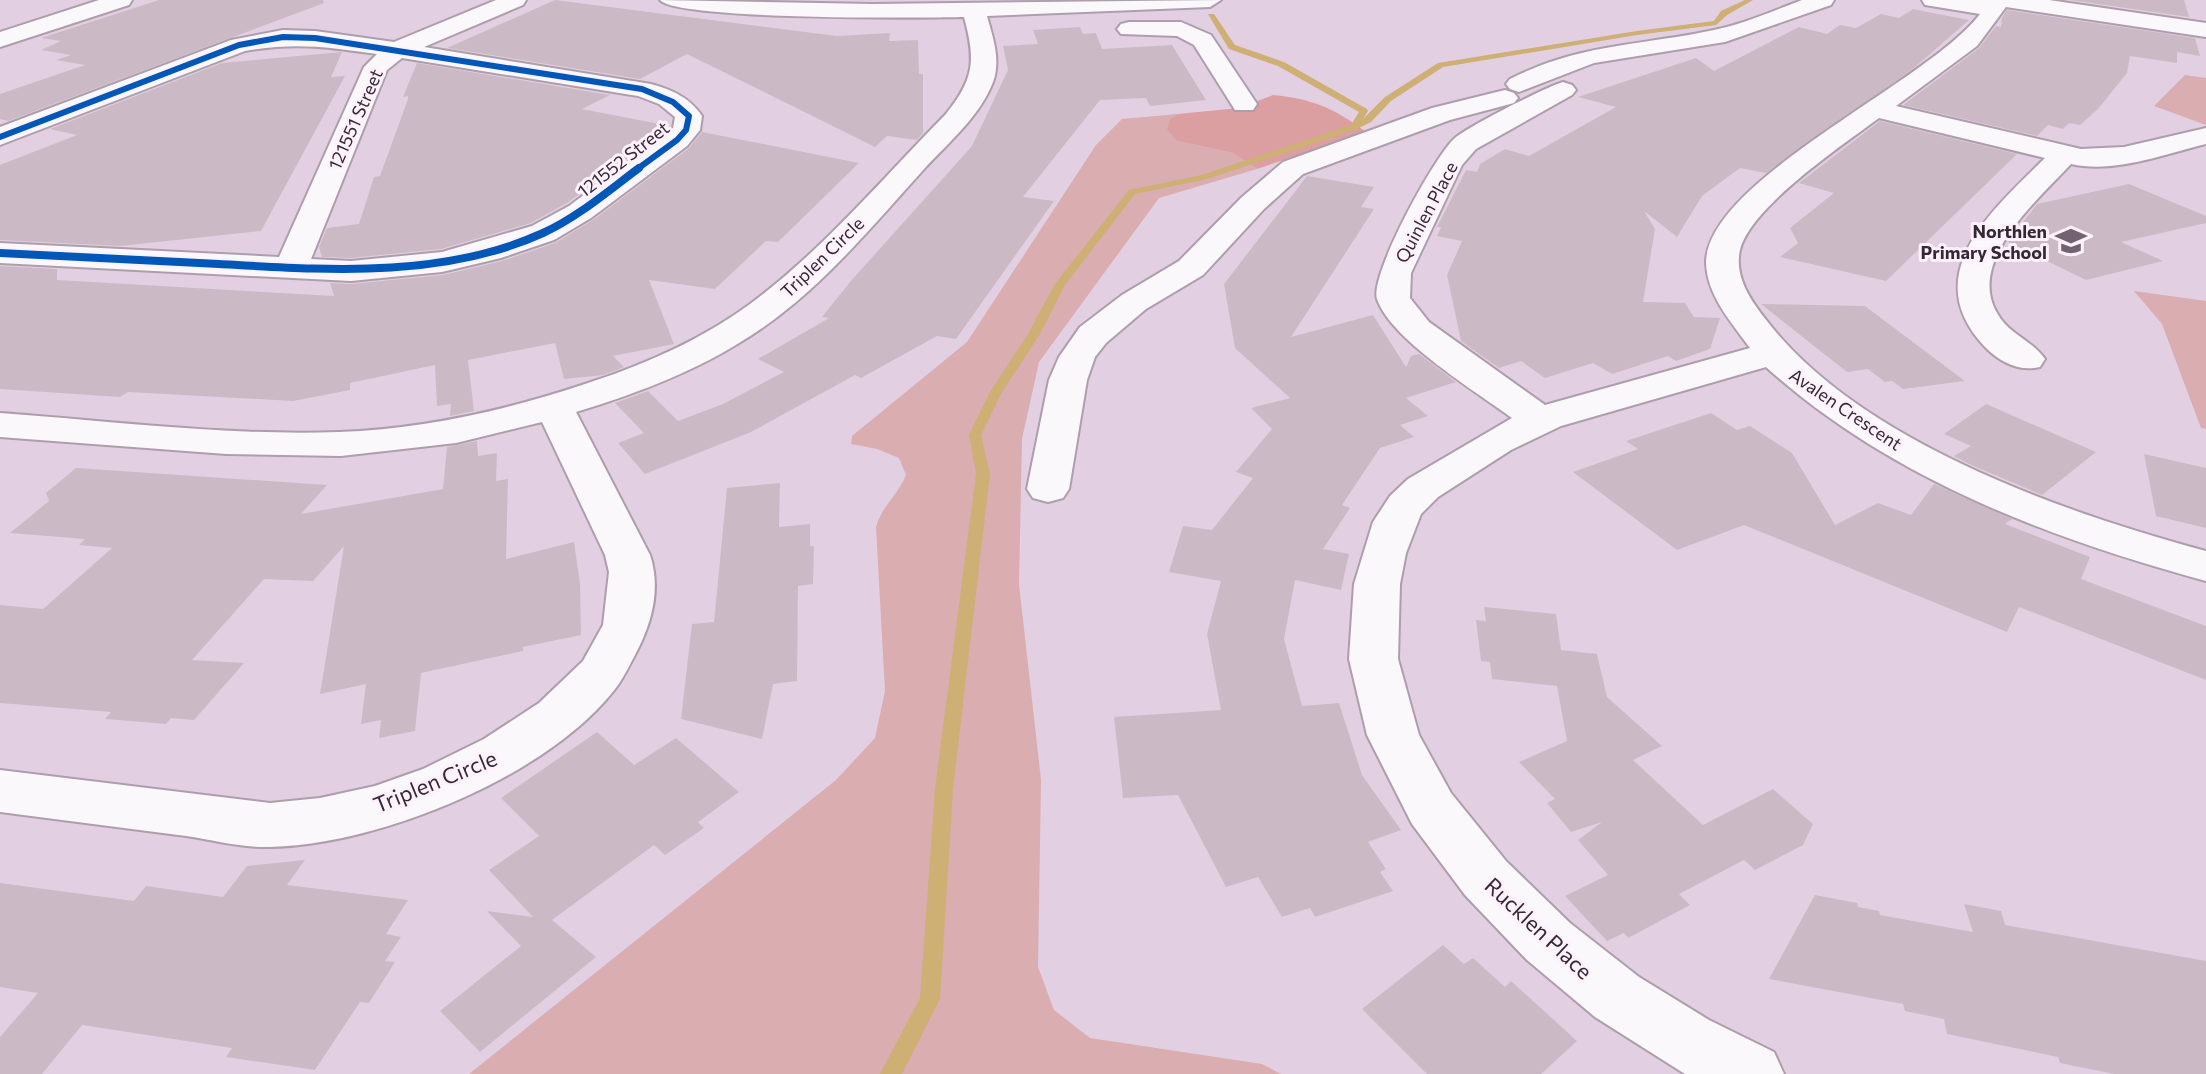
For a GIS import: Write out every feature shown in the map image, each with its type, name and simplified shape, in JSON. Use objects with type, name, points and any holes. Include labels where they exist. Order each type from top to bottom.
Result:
[{"type":"street","points":[[0,40],[121,0]]},
{"type":"street","name":"121551 Street","points":[[291,268],[372,73],[383,59],[397,50],[515,0]]},
{"type":"street","points":[[671,0],[827,12],[974,11],[1102,2],[1210,0]]},
{"type":"street","points":[[1048,489],[1068,380],[1077,357],[1093,335],[1134,302],[1191,268],[1253,203],[1293,168],[1441,114],[1517,103],[1531,77],[1586,56],[1716,37],[1823,0]]},
{"type":"street","points":[[1933,0],[1999,3],[2206,30]]},
{"type":"street","points":[[1102,2],[1110,26],[1181,29],[1203,40],[1244,104]]},
{"type":"street","name":"Avalen Crescent","points":[[1999,3],[1966,43],[1755,202],[1724,250],[1723,271],[1727,289],[1747,325],[1770,354],[1832,404],[1920,457],[2024,506],[2162,555],[2206,566]]},
{"type":"street","name":"Triplen Circle","points":[[0,425],[239,444],[318,445],[418,436],[490,424],[555,408],[622,384],[696,352],[760,314],[806,277],[955,120],[975,95],[984,77],[985,61],[974,11]]},
{"type":"street","name":"121552 Street","points":[[0,137],[228,50],[260,40],[315,38],[664,95],[681,105],[689,116],[686,130],[661,153],[580,212],[517,244],[442,262],[397,269],[351,271],[0,253]]},
{"type":"street","name":"Quinlen Place","points":[[1540,420],[1416,330],[1393,298],[1394,273],[1449,163],[1473,138],[1517,103],[1563,90]]},
{"type":"street","points":[[1875,109],[2064,155],[2099,159],[2206,136]]},
{"type":"street","points":[[2027,359],[1997,339],[1981,320],[1971,287],[1980,250],[2001,220],[2064,155]]},
{"type":"street","name":"Rucklen Place","points":[[1751,1074],[1710,1057],[1603,988],[1513,909],[1453,841],[1402,758],[1377,686],[1369,616],[1384,552],[1405,506],[1437,477],[1540,420],[1770,354]]},
{"type":"street","name":"Triplen Circle","points":[[0,791],[271,825],[322,819],[403,799],[486,764],[555,721],[603,672],[631,616],[632,571],[620,537],[555,408]]},
{"type":"shaded area","points":[[2185,75],[2206,78],[2206,125],[2154,106]]},
{"type":"shaded area","points":[[1273,95],[1322,106],[1366,132],[1257,169],[1233,153],[1177,141],[1167,129],[1171,118],[1178,114],[1239,108]]},
{"type":"shaded area","points":[[1178,114],[1171,118],[1177,141],[1233,153],[1257,169],[1159,198],[1039,362],[1022,439],[1019,584],[1041,780],[1038,967],[1054,1010],[1090,1038],[1262,1064],[1281,1074],[469,1074],[836,780],[875,738],[885,691],[876,527],[906,475],[899,458],[877,449],[851,444],[852,436],[967,342],[1096,145],[1122,119]]},
{"type":"shaded area","points":[[2134,291],[2206,301],[2206,429],[2201,428],[2162,324]]},
{"type":"building","points":[[159,0],[323,0],[324,3],[8,121],[0,119],[0,94],[85,65],[56,60],[71,55],[41,50],[61,41],[41,38]]},
{"type":"building","points":[[555,0],[837,36],[890,33],[889,41],[918,40],[919,74],[923,74],[923,133],[917,140],[887,136],[875,147],[687,54],[640,79],[447,48]]},
{"type":"building","points":[[2070,0],[2184,0],[2189,17]]},
{"type":"building","points":[[1913,9],[1969,20],[1914,68],[1766,173],[1740,168],[1702,196],[1677,237],[1644,211],[1655,229],[1643,302],[1685,303],[1694,317],[1720,318],[1710,349],[1676,361],[1668,356],[1612,374],[1593,363],[1545,378],[1521,361],[1499,368],[1461,341],[1447,275],[1462,241],[1437,236],[1441,227],[1437,227],[1466,170],[1477,172],[1480,164],[1505,149],[1529,156],[1616,107],[1578,97],[1696,58],[1714,71],[1799,27],[1827,34],[1840,25],[1856,28],[1881,14],[1899,18]]},
{"type":"building","points":[[2007,10],[2195,38],[2200,56],[2177,52],[2177,63],[2130,56],[2127,73],[2098,109],[2080,125],[2069,123],[2063,129],[2048,125],[2037,136],[1903,105],[1979,48],[1996,26],[2001,27]]},
{"type":"building","points":[[1080,27],[1083,34],[1096,33],[1102,49],[1172,45],[1206,100],[1150,106],[1146,98],[1100,100],[1023,197],[1054,201],[956,339],[937,336],[861,378],[855,375],[751,432],[645,474],[618,443],[644,433],[615,403],[648,391],[678,421],[723,404],[784,372],[758,359],[829,318],[822,317],[972,146],[1008,70],[1003,46],[1038,44],[1033,30]]},
{"type":"building","points":[[342,52],[331,77],[345,76],[261,231],[120,246],[0,240],[0,165],[77,135],[50,129],[222,63]]},
{"type":"building","points":[[417,63],[610,95],[582,109],[670,126],[567,203],[531,223],[441,249],[351,258],[322,257],[319,247],[327,228],[359,224],[374,177],[380,176],[408,99],[408,96],[403,97]]},
{"type":"building","points":[[1880,121],[2017,154],[1886,281],[1780,257],[1798,243],[1790,228],[1834,193],[1799,183]]},
{"type":"building","points":[[702,132],[859,163],[778,242],[766,241],[715,289],[649,280],[674,344],[613,356],[624,367],[603,375],[564,379],[555,343],[468,360],[474,411],[450,416],[451,404],[437,406],[435,365],[350,383],[350,390],[293,401],[128,392],[120,397],[0,389],[0,266],[57,269],[57,280],[334,296],[330,283],[351,284],[443,275],[502,261],[555,243],[593,220],[689,148]]},
{"type":"building","points":[[1307,176],[1374,187],[1361,207],[1374,209],[1291,337],[1373,315],[1406,367],[1411,356],[1419,354],[1456,382],[1406,398],[1428,416],[1400,425],[1414,437],[1380,448],[1342,505],[1350,508],[1323,549],[1349,554],[1341,590],[1295,580],[1284,639],[1302,706],[1339,703],[1362,775],[1401,830],[1368,842],[1386,869],[1380,872],[1393,891],[1315,917],[1310,908],[1282,917],[1258,877],[1226,887],[1178,795],[1123,798],[1114,717],[1221,710],[1207,634],[1221,581],[1169,572],[1183,526],[1212,530],[1253,478],[1236,472],[1272,429],[1251,408],[1290,398],[1235,348],[1224,284]]},
{"type":"building","points":[[2129,184],[2206,216],[2206,223],[2121,242],[2163,261],[2086,280],[2008,242],[2037,204]]},
{"type":"building","points":[[1761,304],[1865,306],[1965,381],[1903,389],[1892,381],[1885,382],[1868,369],[1847,372]]},
{"type":"building","points":[[1986,404],[2096,452],[2042,495],[1969,464],[1954,456],[1971,446],[1944,434]]},
{"type":"building","points":[[1711,413],[1737,430],[1750,426],[1792,453],[1835,525],[1878,503],[1911,515],[1934,484],[2012,519],[2005,524],[2090,557],[2081,579],[2206,626],[2206,680],[2019,607],[2007,632],[1744,525],[1677,550],[1573,472],[1638,449],[1626,441]]},
{"type":"building","points":[[477,441],[478,456],[497,453],[496,481],[508,479],[506,559],[574,542],[580,584],[581,635],[421,673],[415,731],[379,738],[381,720],[361,724],[366,684],[320,694],[344,546],[313,581],[264,579],[192,660],[244,663],[194,720],[171,718],[166,724],[105,719],[111,712],[0,703],[0,605],[43,609],[112,548],[79,545],[85,539],[10,533],[49,501],[46,493],[76,468],[327,485],[301,514],[443,489],[447,447]]},
{"type":"building","points":[[2144,454],[2206,468],[2206,528],[2156,516]]},
{"type":"building","points":[[780,483],[779,527],[810,524],[810,546],[814,546],[813,584],[798,586],[797,681],[773,684],[762,739],[681,719],[692,624],[714,622],[727,488]]},
{"type":"building","points":[[1484,607],[1556,614],[1561,650],[1597,654],[1607,697],[1662,746],[1633,760],[1703,825],[1773,789],[1813,824],[1803,845],[1755,870],[1744,860],[1679,894],[1690,905],[1628,938],[1624,933],[1607,941],[1565,896],[1608,875],[1578,840],[1602,822],[1571,832],[1547,803],[1555,799],[1519,762],[1567,741],[1557,686],[1492,679],[1490,662],[1481,661],[1476,620],[1486,621]]},
{"type":"building","points":[[597,732],[634,765],[676,738],[739,792],[698,822],[704,828],[665,855],[654,845],[552,920],[596,957],[480,1052],[440,1011],[521,946],[487,911],[533,917],[489,870],[539,836],[501,798]]},
{"type":"building","points":[[305,860],[287,885],[408,900],[386,934],[401,937],[385,961],[395,962],[369,1003],[360,1002],[315,1070],[226,1057],[232,1048],[82,1025],[42,1074],[0,1074],[0,1037],[38,993],[0,987],[0,883],[134,901],[146,886],[223,897],[247,866]]},
{"type":"building","points":[[1815,895],[1857,903],[1858,907],[1879,911],[1880,915],[1973,932],[1964,904],[2001,911],[2005,925],[2206,961],[2206,1074],[2114,1074],[2060,1063],[2058,1057],[1947,1034],[1944,1019],[1905,1011],[1903,1004],[1769,979]]},
{"type":"building","points":[[1443,945],[1464,964],[1473,958],[1505,987],[1511,981],[1577,1041],[1541,1074],[1427,1074],[1362,1009]]},
{"type":"waterway","points":[[1358,125],[1368,120],[1388,99],[1441,65],[1716,23],[1724,13],[1750,0]]},
{"type":"waterway","points":[[891,1074],[930,999],[944,789],[983,474],[975,435],[996,392],[1034,334],[1060,284],[1132,192],[1204,177],[1354,127],[1364,111],[1281,64],[1232,47],[1211,16]]},
{"type":"cycle path","points":[[0,137],[239,45],[283,37],[315,38],[642,89],[673,102],[689,116],[686,130],[677,140],[580,212],[543,233],[490,251],[442,262],[351,271],[0,253]]},
{"type":"place","name":"Northlen Primary School","points":[[2071,241]]}]
